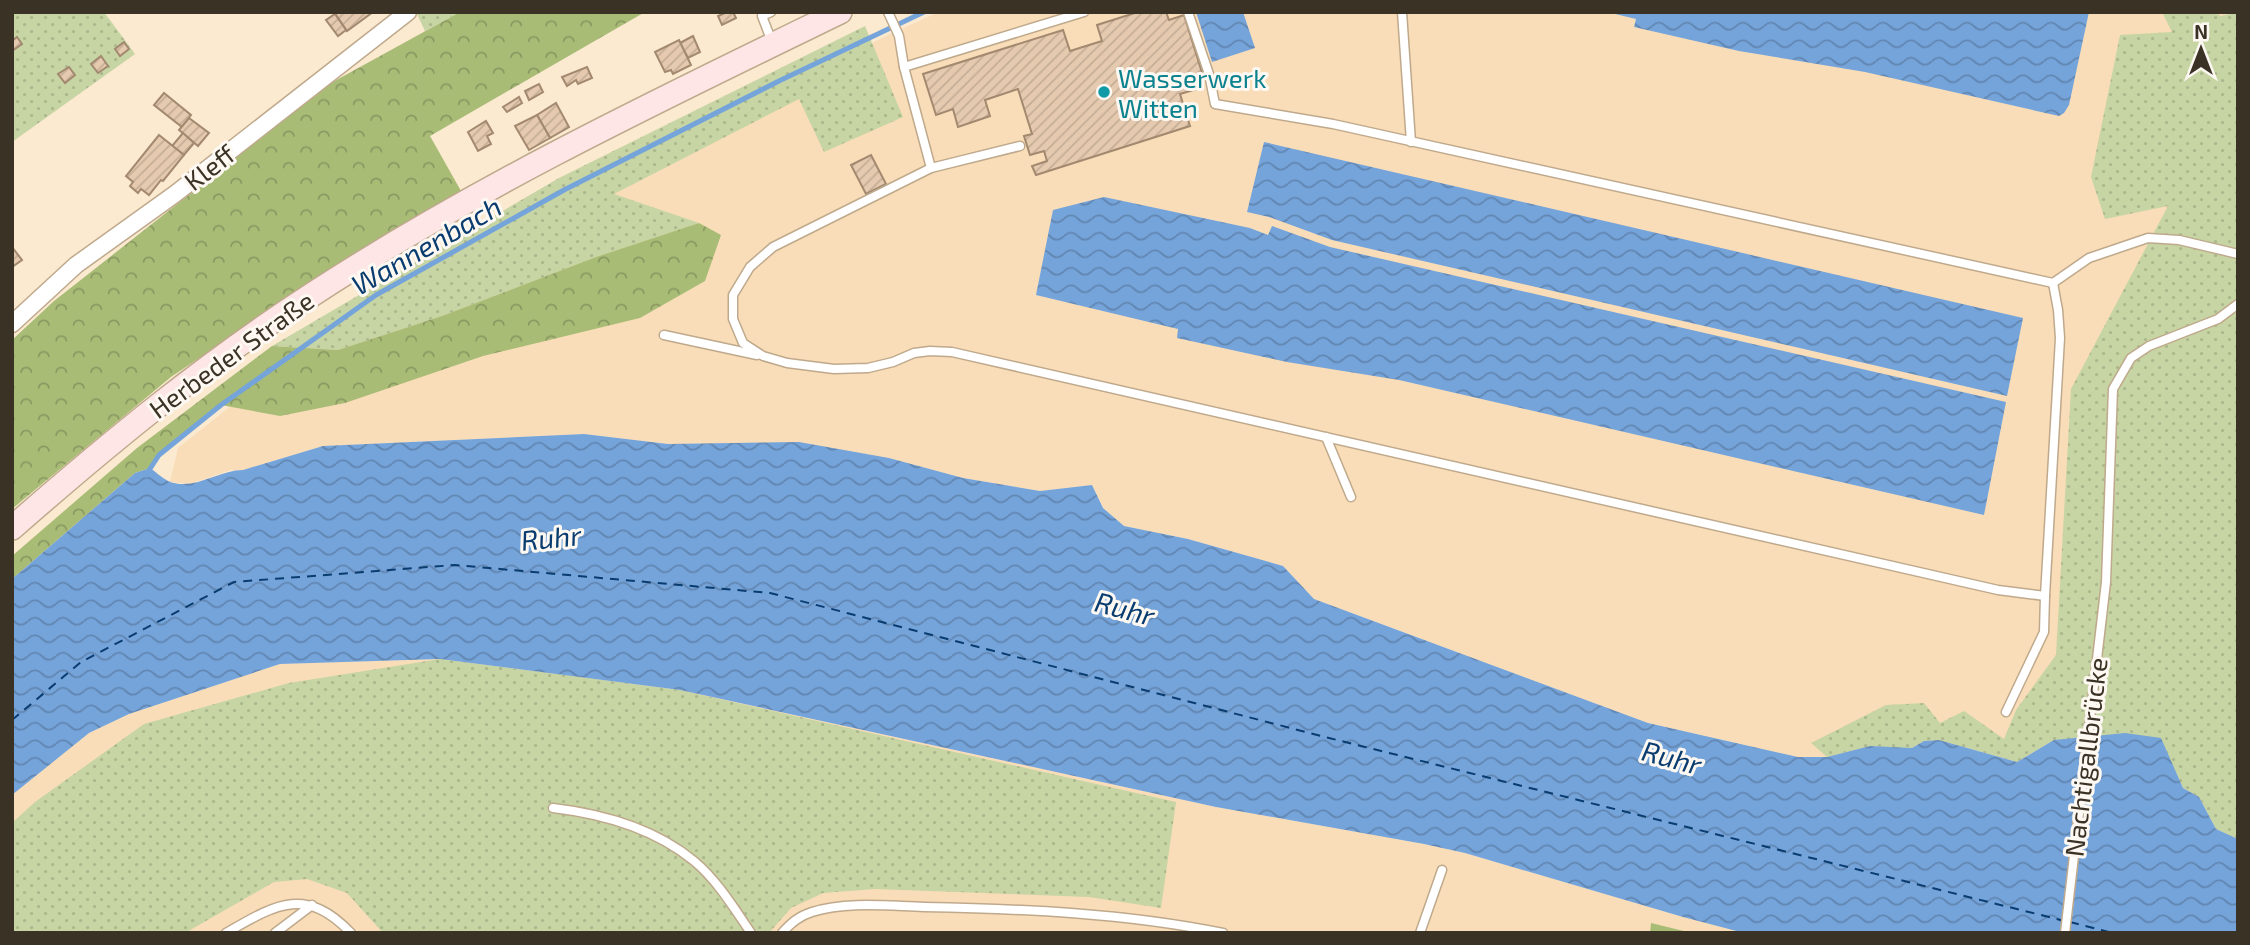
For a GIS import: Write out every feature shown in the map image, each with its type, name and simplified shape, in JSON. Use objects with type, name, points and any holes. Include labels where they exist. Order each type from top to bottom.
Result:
[{"type":"main road","name":"Herbeder Straße","points":[[12,528],[173,393],[323,287],[433,220],[531,166],[686,86],[840,12]]},
{"type":"street","name":"Kleff","points":[[12,324],[76,265],[175,194],[399,15]]},
{"type":"lane","points":[[771,12],[762,16],[773,44]]},
{"type":"lane","points":[[888,12],[899,36],[904,67],[931,168]]},
{"type":"lane","points":[[904,67],[1084,12]]},
{"type":"lane","points":[[1188,12],[1209,74],[1215,104],[1333,124],[2053,283],[2089,258],[2148,238],[2179,240],[2238,254]]},
{"type":"lane","points":[[1402,12],[1411,142]]},
{"type":"lane","points":[[762,356],[743,343],[733,319],[733,295],[750,267],[773,247],[931,168],[1020,146]]},
{"type":"lane","points":[[2006,712],[2044,632],[2060,338],[2053,283]]},
{"type":"lane","name":"Nachtigallbrücke","points":[[2065,933],[2106,582],[2113,389],[2131,358],[2150,345],[2218,319],[2238,304]]},
{"type":"lane","points":[[664,335],[788,363],[834,369],[868,368],[914,353],[953,352],[1998,590],[2045,596]]},
{"type":"lane","points":[[1326,437],[1351,497]]},
{"type":"lane","points":[[554,808],[585,812],[619,821],[656,835],[695,861],[720,888],[751,933]]},
{"type":"lane","points":[[1420,933],[1442,870]]},
{"type":"lane","points":[[226,933],[265,910],[290,903],[312,905],[338,919],[351,933]]},
{"type":"lane","points":[[275,933],[312,905]]},
{"type":"lane","points":[[782,933],[796,918],[813,912],[866,905],[1086,913],[1223,933]]},
{"type":"shaded area","points":[[939,12],[2238,12],[2054,740],[1798,757],[1648,723],[1314,599],[1283,566],[1188,539],[1124,526],[1103,508],[1092,485],[1040,491],[963,478],[889,458],[667,444],[584,434],[323,446],[189,484],[170,482],[178,448],[280,367],[384,299],[587,185]]},
{"type":"shaded area","points":[[440,659],[680,690],[1216,807],[1424,844],[1465,853],[1744,933],[12,933],[12,795],[89,733],[129,714],[280,664]]},
{"type":"green space","points":[[12,12],[104,12],[135,54],[12,142]]},
{"type":"green space","points":[[416,12],[460,12],[425,31]]},
{"type":"green space","points":[[460,12],[645,12],[430,136],[461,191],[295,293],[171,377],[12,509],[12,340],[54,301],[331,83]]},
{"type":"green space","points":[[2162,12],[2214,12],[2221,16],[2238,12],[2238,839],[2216,829],[2199,797],[2183,788],[2176,773],[2054,740],[2017,762],[1939,740],[1924,741],[1912,748],[1902,749],[1870,746],[1827,757],[1811,743],[1886,705],[1924,703],[1940,723],[1964,711],[2004,739],[2016,710],[2056,655],[2071,389],[2168,206],[2105,219],[2091,177],[2120,35],[2172,32]]},
{"type":"green space","points":[[865,26],[903,117],[824,152],[799,99],[614,194],[699,223],[596,257],[442,316],[338,350],[272,346],[559,178]]},
{"type":"green space","points":[[699,223],[721,235],[705,281],[640,318],[483,356],[345,403],[280,416],[221,405],[159,455],[150,468],[135,473],[12,579],[12,556],[137,448],[272,346],[338,350],[442,316],[596,257]]},
{"type":"green space","points":[[440,659],[680,690],[1176,802],[1161,908],[1089,897],[875,889],[823,893],[791,908],[769,933],[383,933],[347,893],[307,879],[274,882],[185,933],[12,933],[12,823],[35,802],[144,724],[289,683]]},
{"type":"green space","points":[[1651,923],[1692,933],[1650,933]]},
{"type":"water","points":[[1196,12],[1243,12],[1255,48],[1212,62]]},
{"type":"water","points":[[1607,12],[2089,12],[2069,105],[2059,116],[1865,72],[1739,51],[1634,27],[1636,19]]},
{"type":"water","points":[[1264,142],[2023,318],[2007,396],[1332,240],[1269,217],[1247,212]]},
{"type":"water","points":[[1104,197],[1250,228],[1268,235],[1272,226],[1330,247],[2006,402],[1984,515],[1399,380],[1287,362],[1177,338],[1178,329],[1036,295],[1053,210]]},
{"type":"water","name":"Ruhr","points":[[584,434],[668,444],[799,442],[889,458],[963,478],[1040,491],[1092,485],[1103,508],[1124,526],[1188,539],[1283,566],[1314,599],[1648,723],[1798,757],[1827,757],[1870,746],[1912,748],[1924,741],[1939,740],[2017,762],[2054,740],[2125,733],[2161,738],[2183,788],[2199,797],[2216,829],[2238,839],[2238,933],[1744,933],[1465,853],[1424,844],[1216,807],[680,690],[440,659],[280,664],[129,714],[89,733],[12,795],[12,579],[135,473],[150,468],[168,481],[187,484],[323,446]]},
{"type":"pier","points":[[2093,733],[2093,740],[2097,745],[2091,750],[2080,847],[2084,852],[2079,857],[2070,933],[2060,933],[2069,856],[2064,850],[2070,845],[2081,749],[2077,743],[2083,734]]},
{"type":"building","points":[[334,12],[373,12],[347,31]]},
{"type":"building","points":[[733,12],[736,18],[722,25],[718,16]]},
{"type":"building","name":"Wasserwerk Witten","points":[[1138,12],[1166,12],[1169,20],[1184,15],[1204,79],[1198,80],[1200,88],[1180,94],[1190,126],[1036,175],[1032,166],[1047,161],[1044,151],[1030,155],[1024,136],[1032,134],[1018,89],[985,100],[990,116],[958,127],[953,109],[936,115],[923,74],[1063,30],[1070,51],[1102,41],[1097,25]]},
{"type":"building","points":[[335,14],[346,30],[338,36],[326,20]]},
{"type":"building","points":[[693,36],[700,52],[688,58],[680,43]]},
{"type":"building","points":[[17,37],[22,44],[12,51],[12,41]]},
{"type":"building","points":[[679,40],[691,65],[673,74],[671,70],[665,72],[655,52]]},
{"type":"building","points":[[124,42],[129,49],[120,56],[115,49]]},
{"type":"building","points":[[101,56],[108,66],[98,73],[91,64]]},
{"type":"building","points":[[69,67],[75,75],[65,83],[58,74]]},
{"type":"building","points":[[587,67],[592,78],[578,84],[576,80],[567,86],[562,77]]},
{"type":"building","points":[[539,84],[543,92],[529,100],[525,91]]},
{"type":"building","points":[[164,93],[191,115],[182,127],[154,105]]},
{"type":"building","points":[[519,97],[522,103],[507,112],[503,107]]},
{"type":"building","points":[[556,103],[569,127],[550,138],[537,115]]},
{"type":"building","points":[[537,115],[550,138],[529,150],[515,126]]},
{"type":"building","points":[[189,118],[209,133],[198,146],[179,130]]},
{"type":"building","points":[[486,121],[493,133],[487,136],[491,144],[478,151],[468,132]]},
{"type":"building","points":[[183,133],[194,143],[184,155],[172,146]]},
{"type":"building","points":[[159,135],[184,155],[149,195],[141,189],[138,193],[130,186],[133,182],[126,176]]},
{"type":"building","points":[[871,155],[886,184],[866,194],[851,165]]},
{"type":"building","points":[[12,247],[22,260],[12,267]]},
{"type":"waterway","name":"Wannenbach","points":[[146,475],[159,455],[221,405],[376,295],[564,190],[781,80],[924,12]]},
{"type":"ferry route","points":[[12,720],[81,662],[234,582],[455,565],[770,593],[1329,738],[2065,921]]},
{"type":"ferry route","points":[[2070,922],[2113,933]]},
{"type":"place","name":"Wasserwerk Witten","points":[[1104,92]]}]
